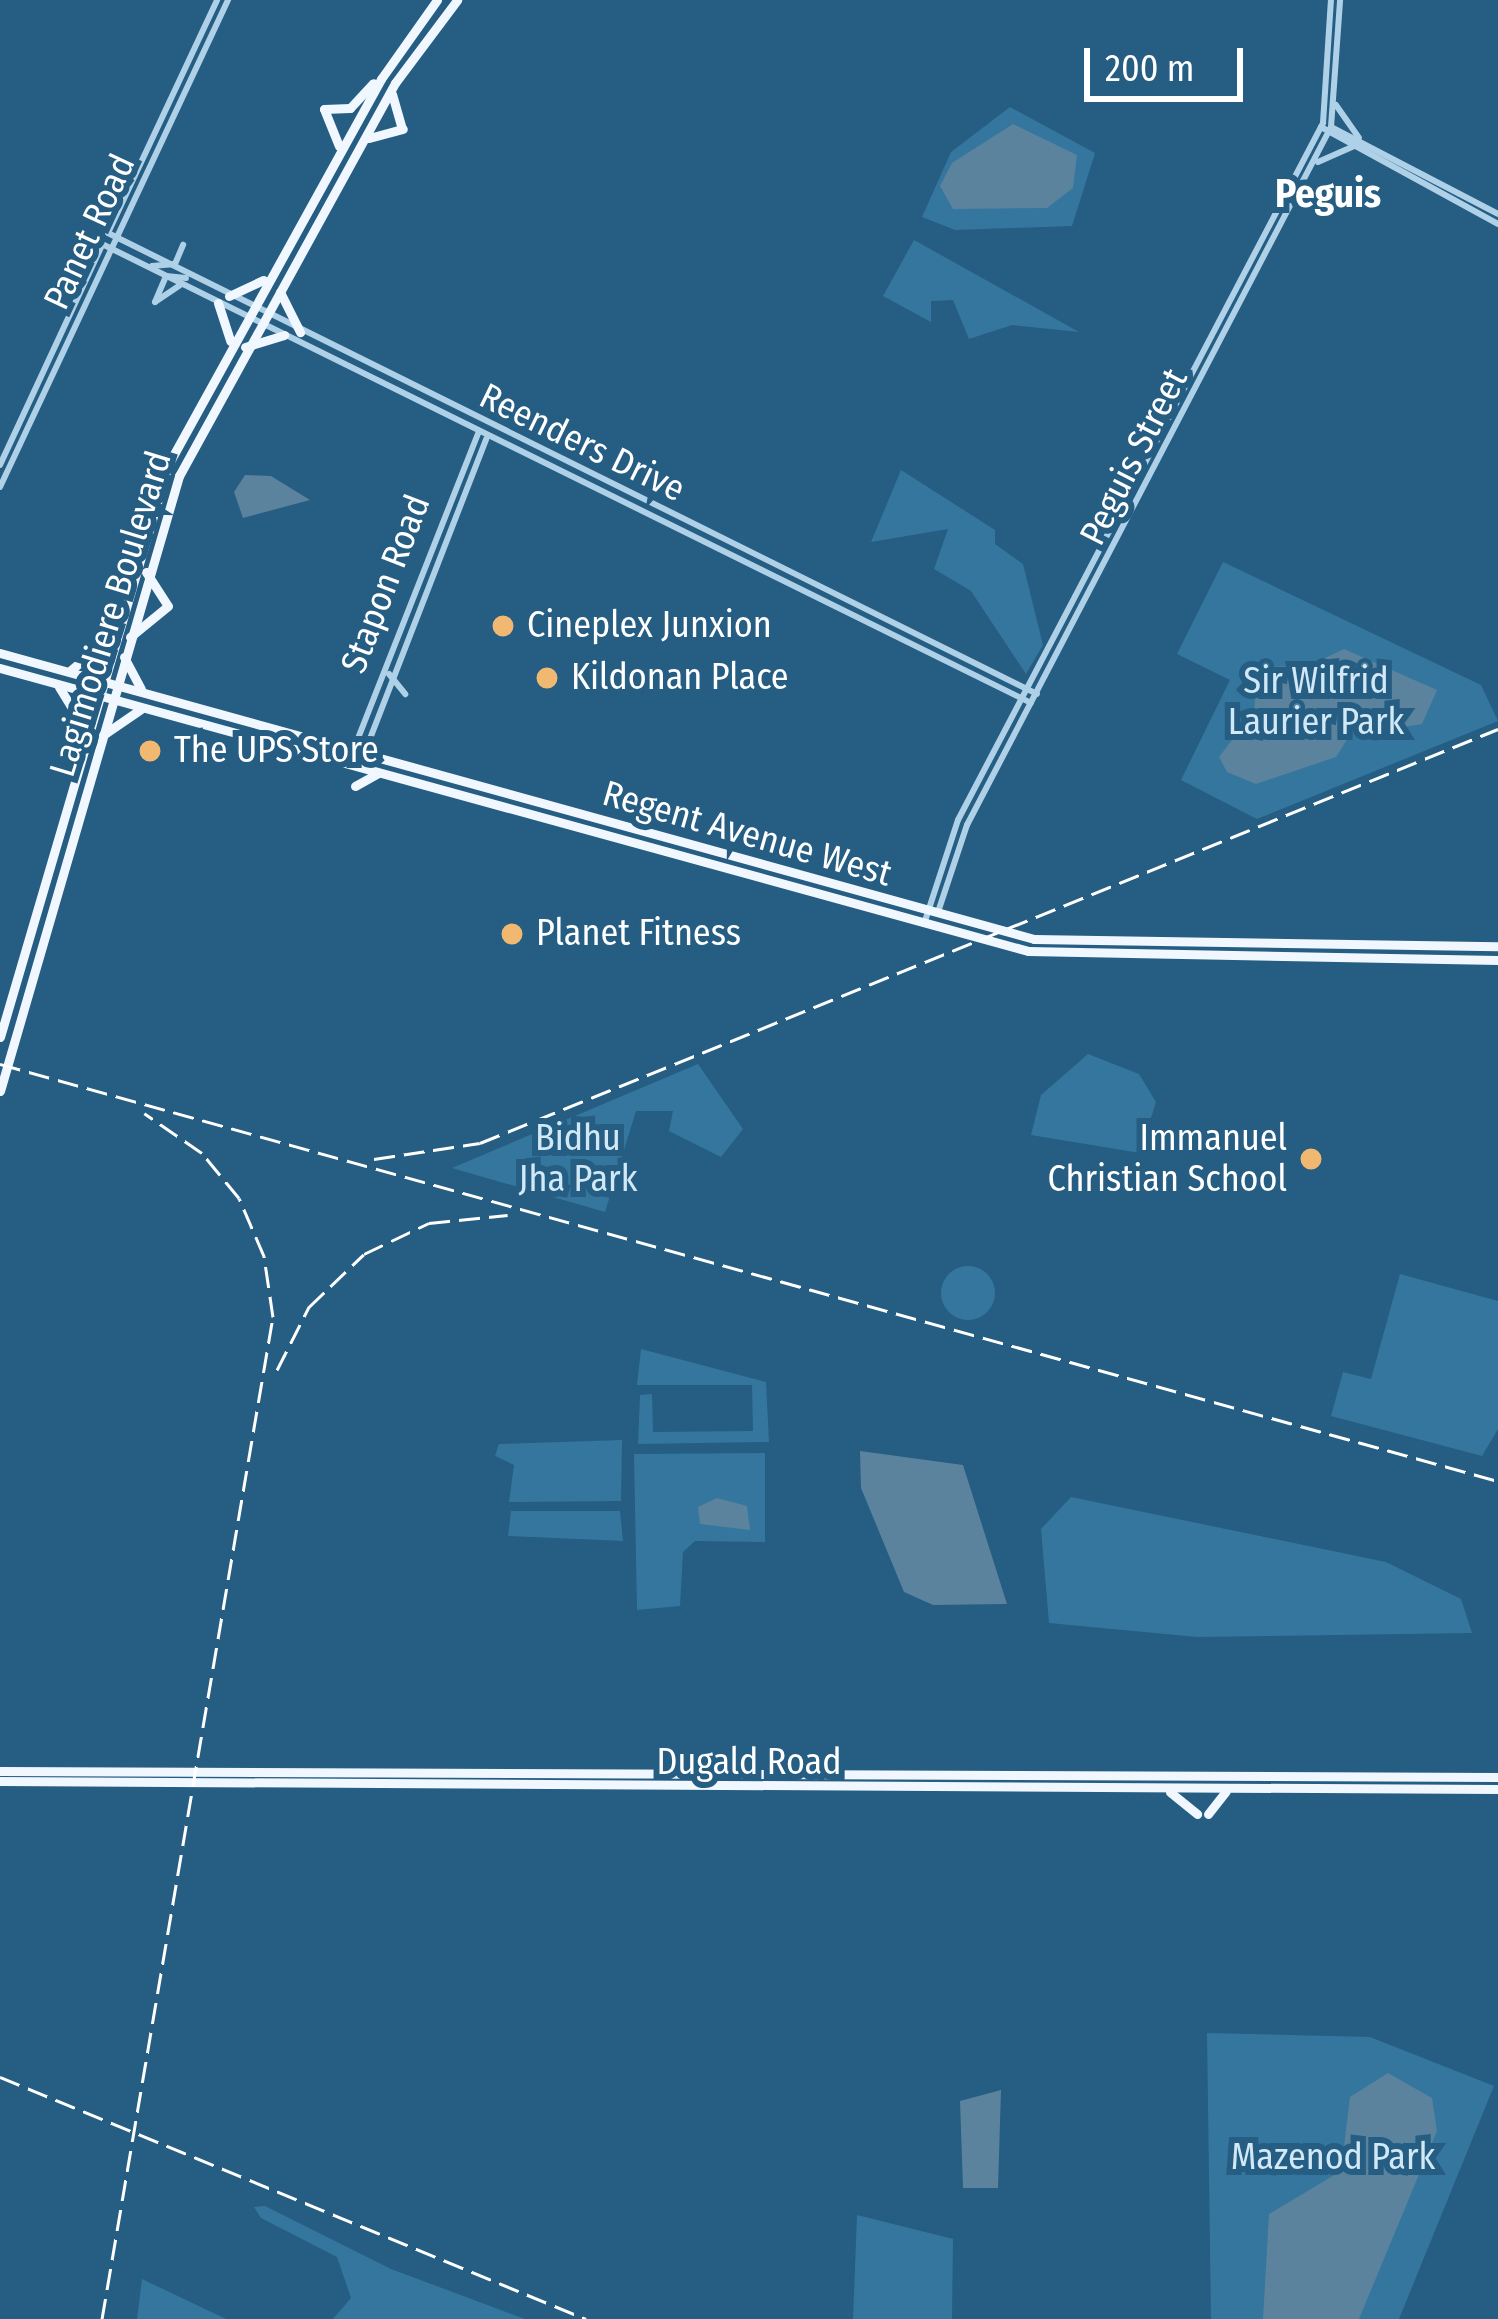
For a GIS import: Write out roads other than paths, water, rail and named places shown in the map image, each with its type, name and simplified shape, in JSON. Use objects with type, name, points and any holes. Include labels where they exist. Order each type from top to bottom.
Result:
[{"type":"main road","name":"Lagimodiere Boulevard","points":[[0,1037],[157,491],[271,272],[388,67],[437,0]]},
{"type":"main road","name":"Lagimodiere Boulevard","points":[[1,1089],[146,570],[245,347],[395,83],[457,0]]},
{"type":"main road","points":[[334,162],[340,131],[324,109],[350,108],[388,67]]},
{"type":"main road","points":[[351,161],[377,131],[404,129],[390,107],[395,83]]},
{"type":"main road","points":[[230,296],[271,272]]},
{"type":"main road","points":[[280,286],[283,316],[300,332]]},
{"type":"main road","points":[[218,303],[230,345]]},
{"type":"main road","points":[[245,347],[284,335]]},
{"type":"main road","points":[[145,693],[124,649],[146,614],[168,606],[146,570]]},
{"type":"main road","points":[[66,671],[93,662],[115,626]]},
{"type":"main road","name":"Regent Avenue West","points":[[0,653],[629,829],[648,842]]},
{"type":"main road","name":"Regent Avenue West","points":[[0,668],[648,842],[1028,951],[1498,946]]},
{"type":"main road","points":[[55,683],[82,710],[84,736]]},
{"type":"main road","points":[[97,744],[120,714],[147,709]]},
{"type":"main road","points":[[264,741],[267,727]]},
{"type":"main road","points":[[355,786],[378,772]]},
{"type":"main road","points":[[534,815],[550,807]]},
{"type":"main road","points":[[550,819],[567,812]]},
{"type":"main road","points":[[606,834],[616,826]]},
{"type":"main road","points":[[1265,958],[1277,945]]},
{"type":"main road","name":"Regent Avenue West","points":[[1133,950],[1265,958],[1498,959]]},
{"type":"main road","name":"Dugald Road","points":[[0,1771],[193,1776]]},
{"type":"main road","name":"Dugald Road","points":[[0,1780],[193,1776],[1498,1778]]},
{"type":"main road","name":"Dugald Road","points":[[207,1776],[1498,1789]]},
{"type":"main road","points":[[1159,1789],[1202,1814],[1231,1789]]},
{"type":"street","name":"Panet Road","points":[[0,464],[217,0]]},
{"type":"street","name":"Panet Road","points":[[1,483],[228,0]]},
{"type":"street","name":"Peguis Street","points":[[930,920],[950,838],[1312,169],[1336,102],[1336,0]]},
{"type":"street","name":"Peguis Street","points":[[1030,696],[1326,127],[1336,0]]},
{"type":"street","points":[[1336,102],[1361,146]]},
{"type":"street","points":[[1326,127],[1498,224]]},
{"type":"street","points":[[1312,169],[1335,147],[1361,146],[1498,214]]},
{"type":"street","points":[[128,213],[140,250]]},
{"type":"street","name":"Reenders Drive","points":[[108,232],[230,296],[284,335],[1030,696]]},
{"type":"street","name":"Reenders Drive","points":[[102,244],[218,303],[249,312]]},
{"type":"street","points":[[100,273],[136,261],[171,266],[182,245],[154,257]]},
{"type":"street","points":[[183,285],[155,302],[166,276],[217,290]]},
{"type":"street","name":"Reenders Drive","points":[[262,319],[300,332],[464,426],[480,430]]},
{"type":"street","points":[[464,426],[471,448]]},
{"type":"street","name":"Stapon Road","points":[[359,752],[387,646],[480,430]]},
{"type":"street","name":"Stapon Road","points":[[354,766],[426,577],[489,435]]},
{"type":"street","points":[[416,573],[426,577]]},
{"type":"street","points":[[387,646],[398,650]]},
{"type":"street","points":[[380,697],[405,694],[388,674]]},
{"type":"railway","points":[[374,1159],[480,1143],[1498,729]]},
{"type":"railway","points":[[0,1064],[1498,1481]]},
{"type":"railway","points":[[102,2319],[273,1317],[264,1256],[239,1198],[202,1153],[144,1113]]},
{"type":"railway","points":[[277,1370],[309,1307],[364,1254],[429,1223],[508,1215]]},
{"type":"railway","points":[[0,2077],[586,2319]]},
{"type":"place","name":"Cineplex Junxion","points":[[503,626]]},
{"type":"place","name":"Kildonan Place","points":[[547,678]]},
{"type":"place","name":"The UPS Store","points":[[150,751]]},
{"type":"place","name":"Planet Fitness","points":[[512,934]]},
{"type":"place","name":"Immanuel Christian School","points":[[1311,1159]]},
{"type":"district","name":"Peguis","points":[[1328,194]]},
{"type":"park label","name":"Sir Wilfrid Laurier Park","points":[[1316,702]]},
{"type":"park label","name":"Bidhu Jha Park","points":[[578,1158]]},
{"type":"park label","name":"Mazenod Park","points":[[1333,2158]]}]
